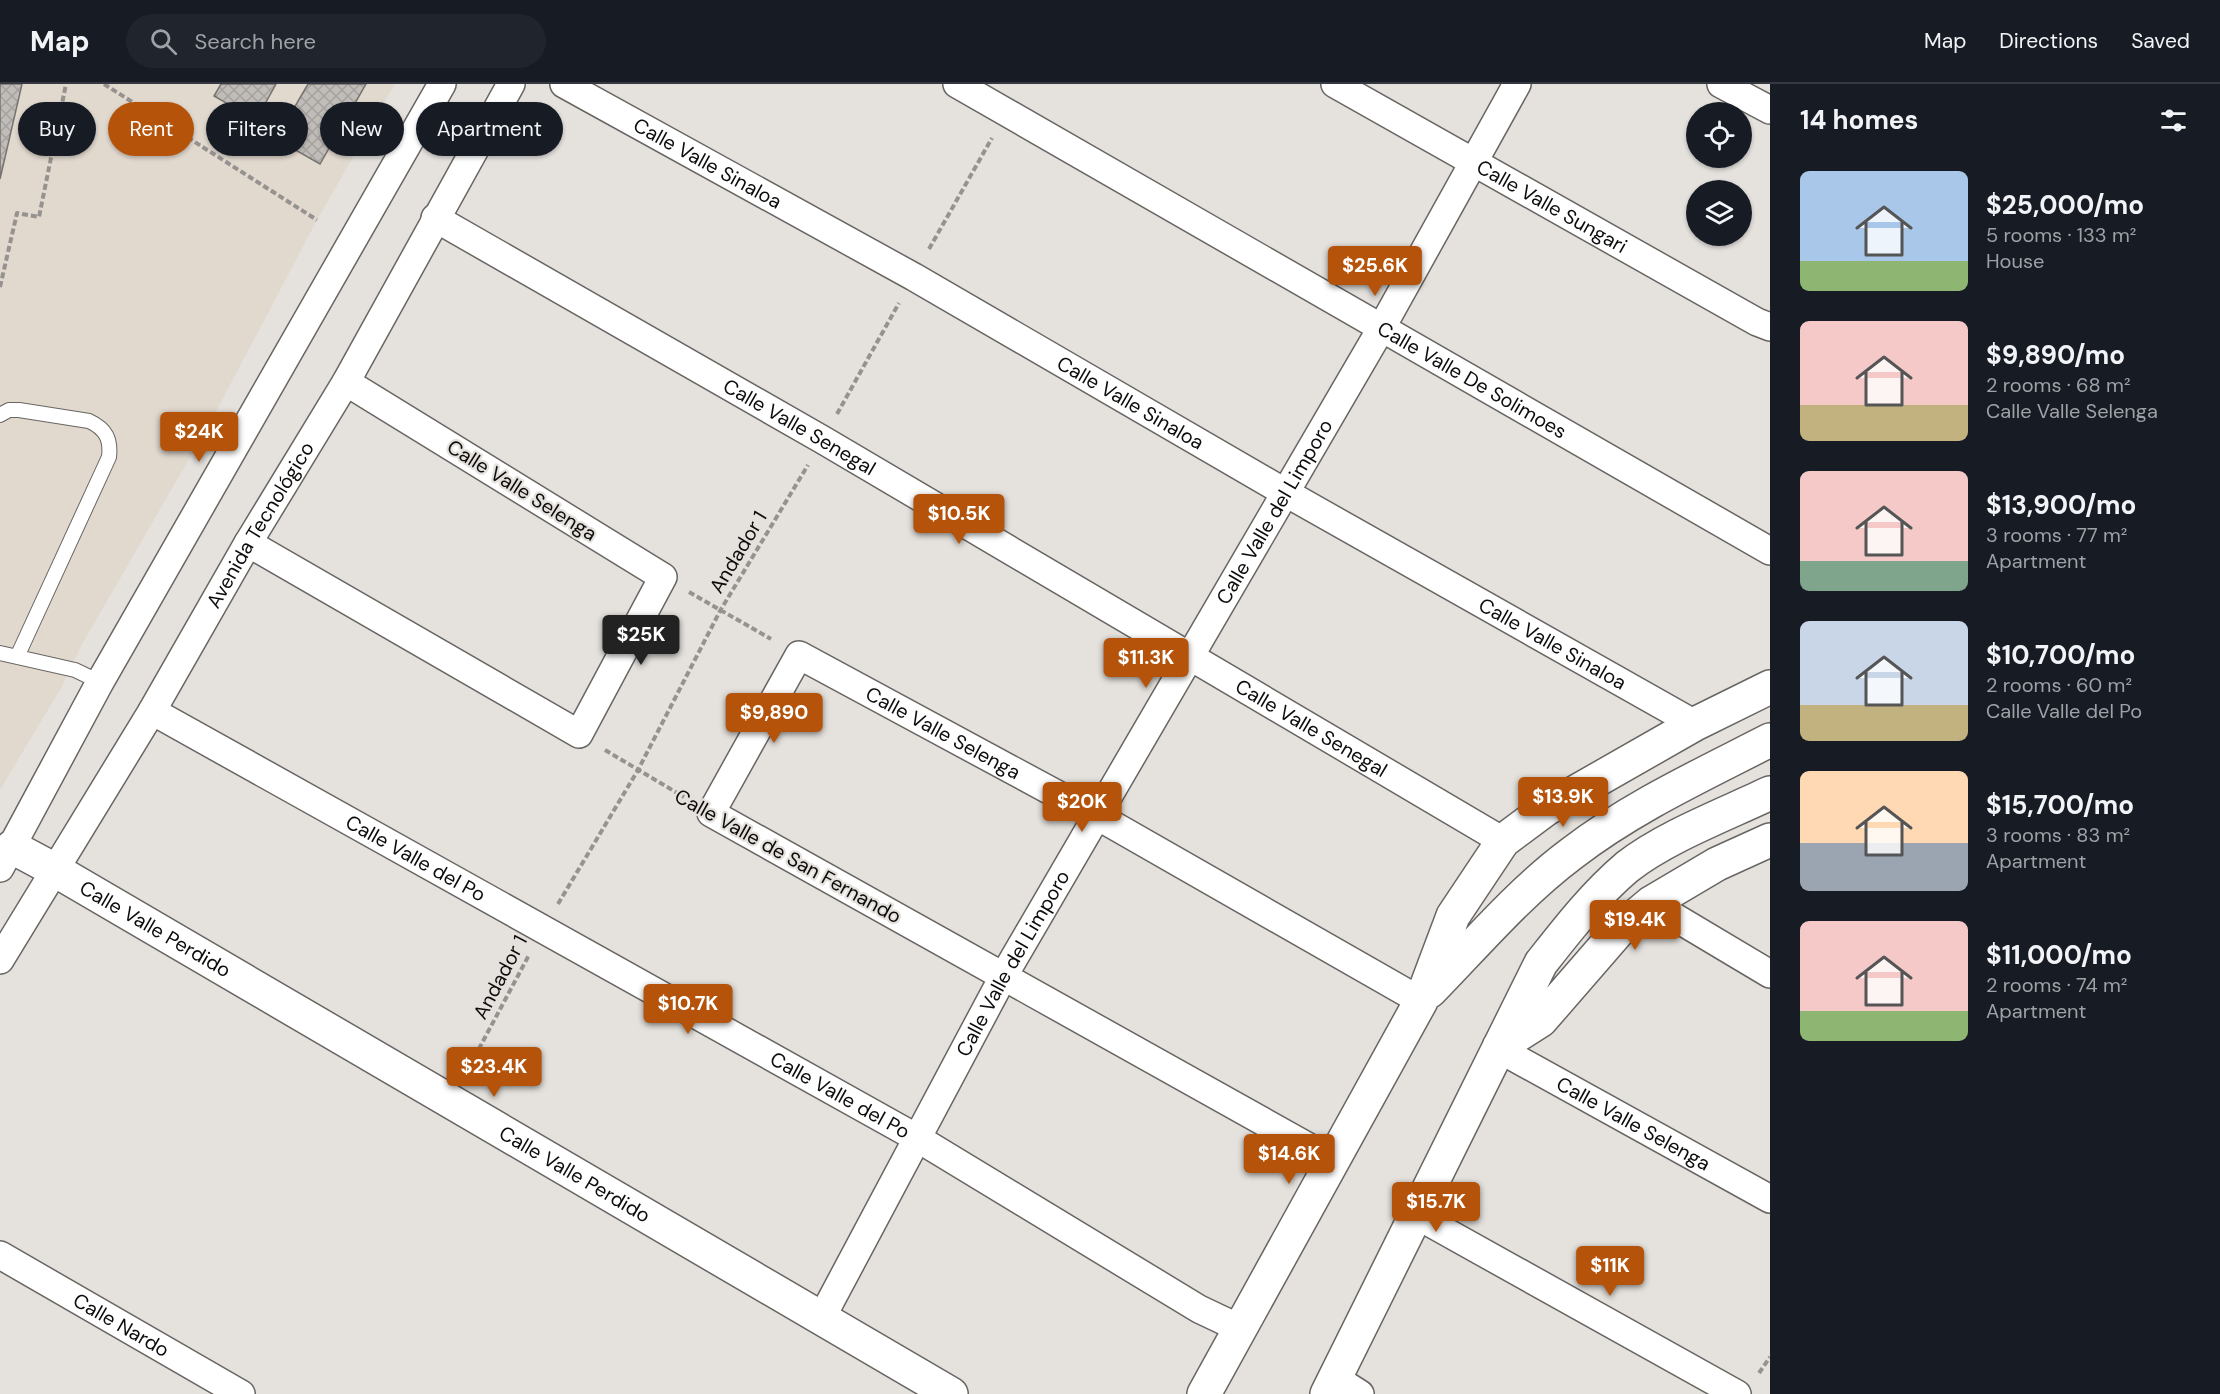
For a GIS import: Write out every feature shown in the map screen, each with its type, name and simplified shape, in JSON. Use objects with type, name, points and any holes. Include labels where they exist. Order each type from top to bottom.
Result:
[{"type":"main road","points":[[1213,1388],[1239,1329],[1421,1001],[1453,916],[1503,841],[1546,809],[1695,724],[1770,687]]},
{"type":"main road","points":[[1421,1001],[1533,885],[1572,853],[1621,819],[1662,795],[1770,740]]},
{"type":"main road","points":[[1340,1389],[1416,1215],[1497,1047],[1541,963],[1565,932],[1628,867],[1678,837],[1770,793]]},
{"type":"main road","points":[[1497,1047],[1541,1020],[1620,929],[1651,903],[1717,864],[1770,840]]},
{"type":"main road","name":"Calle Valle Perdido","points":[[6,857],[53,869],[951,1394]]},
{"type":"street","points":[[6,857],[100,682],[442,84]]},
{"type":"street","name":"Avenida Tecnológico","points":[[0,960],[53,869],[152,711],[248,543],[346,382],[511,84]]},
{"type":"street","name":"Calle Valle Sinaloa","points":[[564,84],[914,277],[1286,493],[1695,724]]},
{"type":"street","name":"Calle Valle De Solimoes","points":[[957,84],[1770,551]]},
{"type":"street","name":"Calle Valle Sungari","points":[[1335,84],[1757,322],[1770,327]]},
{"type":"street","name":"Calle Valle del Limporo","points":[[820,1318],[1003,977],[1099,817],[1382,327],[1517,84]]},
{"type":"street","points":[[1721,84],[1770,110]]},
{"type":"street","name":"Calle Valle Senegal","points":[[435,218],[823,440],[1503,841]]},
{"type":"street","name":"Calle Valle Selenga","points":[[346,382],[663,577]]},
{"type":"street","points":[[248,543],[579,734],[663,577]]},
{"type":"street","points":[[711,813],[799,655]]},
{"type":"street","name":"Calle Valle Selenga","points":[[799,655],[1099,817],[1421,1001]]},
{"type":"street","name":"Calle Valle del Po","points":[[152,711],[917,1138],[1199,1309],[1239,1329]]},
{"type":"street","name":"Calle Valle de San Fernando","points":[[711,813],[1332,1160]]},
{"type":"street","points":[[1651,903],[1770,974]]},
{"type":"street","name":"Calle Valle Selenga","points":[[1497,1047],[1770,1199]]},
{"type":"street","points":[[1416,1215],[1737,1394]]},
{"type":"street","name":"Calle Nardo","points":[[0,1255],[241,1394]]},
{"type":"lane","points":[[0,415],[9,410],[89,421],[100,426],[111,446],[109,457],[17,657]]},
{"type":"lane","points":[[0,652],[75,670],[100,682]]},
{"type":"path","points":[[0,287],[17,213],[39,217],[66,84]]},
{"type":"path","points":[[104,84],[317,220]]},
{"type":"path","name":"Andador 1","points":[[450,1103],[544,928],[638,771],[720,611],[823,440],[1006,111]]},
{"type":"path","points":[[663,577],[799,655]]},
{"type":"path","name":"Calle Valle de San Fernando","points":[[579,734],[711,813]]},
{"type":"shaded area","points":[[0,84],[395,84],[385,102],[320,102],[320,156],[354,156],[317,220],[211,421],[81,646],[61,688],[0,790]]},
{"type":"building","points":[[0,84],[22,84],[0,179]]},
{"type":"building","points":[[221,84],[276,84],[266,102],[224,102],[214,96]]},
{"type":"building","points":[[308,84],[366,84],[356,102],[320,102],[320,156],[325,156],[320,164],[306,156],[308,156],[308,102],[298,102]]}]
